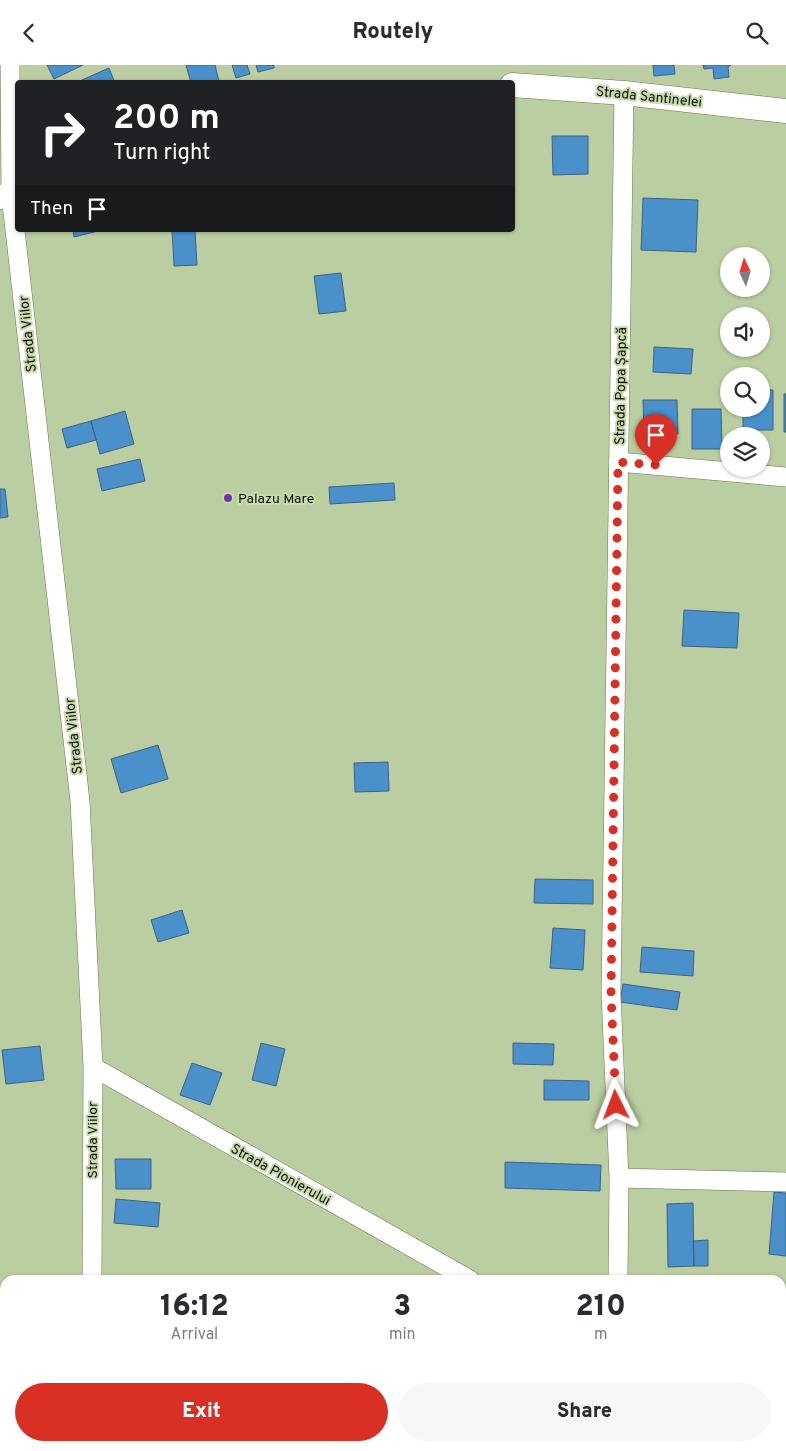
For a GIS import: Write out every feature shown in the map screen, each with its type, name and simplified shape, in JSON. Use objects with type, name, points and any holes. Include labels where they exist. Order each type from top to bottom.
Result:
[{"type":"street","name":"Strada Viilor","points":[[10,65],[10,195],[80,801],[93,1067],[92,1275]]},
{"type":"street","name":"Strada Santinelei","points":[[515,85],[624,93],[786,111]]},
{"type":"street","name":"Strada Popa Șapcă","points":[[618,1275],[619,1178],[611,994],[624,93]]},
{"type":"street","points":[[618,462],[786,477]]},
{"type":"street","name":"Strada Pionierului","points":[[93,1067],[461,1275]]},
{"type":"street","points":[[619,1178],[786,1182]]},
{"type":"building","points":[[47,65],[83,65],[54,79]]},
{"type":"building","points":[[186,65],[215,65],[219,80],[190,80]]},
{"type":"building","points":[[232,65],[247,65],[250,74],[236,78]]},
{"type":"building","points":[[256,65],[274,65],[274,68],[258,72]]},
{"type":"building","points":[[653,65],[674,65],[675,74],[654,76]]},
{"type":"building","points":[[703,65],[731,65],[728,67],[729,77],[714,79],[713,68],[704,69]]},
{"type":"building","points":[[109,68],[114,80],[82,80]]},
{"type":"building","points":[[552,136],[588,136],[588,174],[553,175]]},
{"type":"building","points":[[643,198],[698,200],[696,252],[641,250]]},
{"type":"building","points":[[73,232],[94,232],[74,237]]},
{"type":"building","points":[[172,232],[195,232],[197,265],[174,266]]},
{"type":"building","points":[[341,273],[346,311],[319,314],[314,276]]},
{"type":"building","points":[[654,347],[693,349],[691,374],[653,372]]},
{"type":"building","points":[[770,390],[773,390],[773,430],[770,430],[770,427],[743,427],[743,417],[770,417]]},
{"type":"building","points":[[784,394],[786,394],[786,432],[784,432]]},
{"type":"building","points":[[643,400],[677,400],[678,434],[644,434]]},
{"type":"building","points":[[692,409],[720,409],[720,449],[692,449]]},
{"type":"building","points":[[125,411],[134,444],[100,454],[91,421]]},
{"type":"building","points":[[91,421],[96,440],[67,448],[62,429]]},
{"type":"building","points":[[140,459],[145,481],[102,491],[97,469]]},
{"type":"building","points":[[394,483],[395,500],[330,504],[329,487]]},
{"type":"building","points":[[0,489],[5,489],[8,517],[0,518]]},
{"type":"building","points":[[684,610],[739,613],[737,648],[682,646]]},
{"type":"building","points":[[158,745],[168,779],[121,793],[111,759]]},
{"type":"building","points":[[388,762],[389,791],[355,792],[354,763]]},
{"type":"building","points":[[535,879],[593,880],[593,904],[534,903]]},
{"type":"building","points":[[182,910],[189,933],[158,942],[151,920]]},
{"type":"building","points":[[553,928],[585,930],[583,970],[550,968]]},
{"type":"building","points":[[642,947],[694,951],[693,976],[640,972]]},
{"type":"building","points":[[623,984],[680,992],[677,1010],[620,1002]]},
{"type":"building","points":[[261,1043],[285,1049],[276,1086],[252,1080]]},
{"type":"building","points":[[513,1043],[554,1044],[553,1065],[513,1064]]},
{"type":"building","points":[[40,1046],[44,1080],[6,1084],[2,1050]]},
{"type":"building","points":[[192,1063],[222,1073],[210,1105],[180,1095]]},
{"type":"building","points":[[544,1080],[589,1081],[589,1100],[544,1100]]},
{"type":"building","points":[[115,1159],[151,1159],[151,1189],[116,1189]]},
{"type":"building","points":[[505,1162],[601,1165],[600,1191],[505,1188]]},
{"type":"building","points":[[774,1192],[786,1193],[786,1256],[769,1254]]},
{"type":"building","points":[[116,1199],[160,1203],[158,1227],[114,1223]]},
{"type":"building","points":[[693,1203],[694,1266],[668,1267],[667,1204]]},
{"type":"building","points":[[708,1240],[708,1266],[694,1266],[693,1241]]},
{"type":"place","name":"Palazu Mare","points":[[228,498]]},
{"type":"route","points":[[616,1105],[611,994],[618,462],[656,465]]}]
